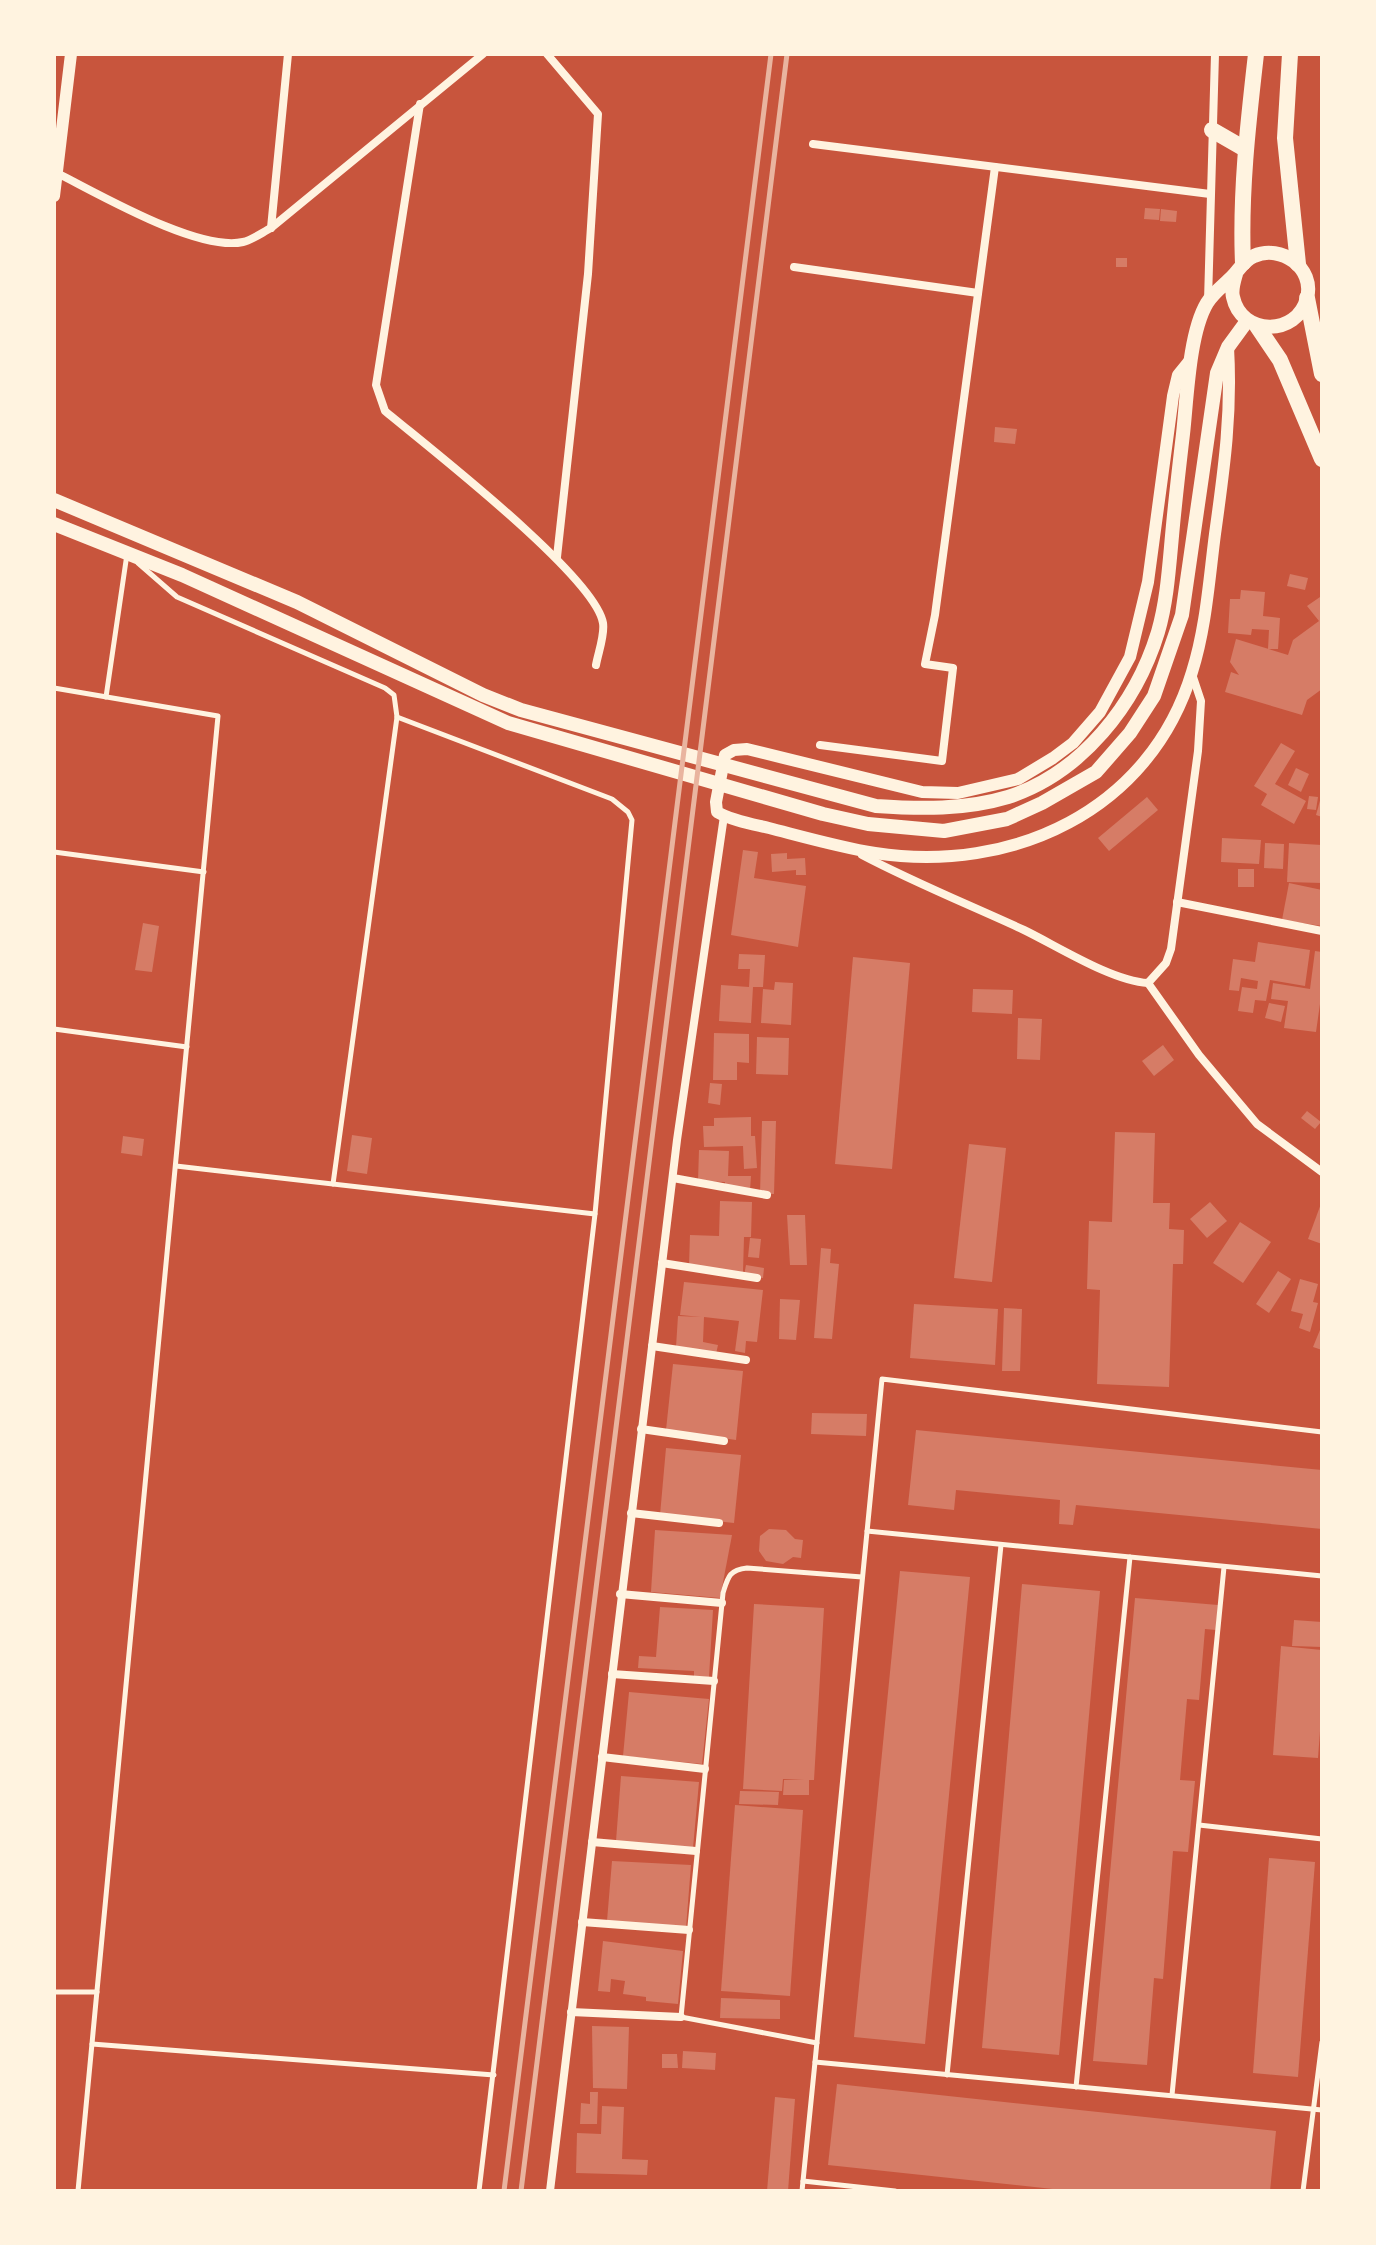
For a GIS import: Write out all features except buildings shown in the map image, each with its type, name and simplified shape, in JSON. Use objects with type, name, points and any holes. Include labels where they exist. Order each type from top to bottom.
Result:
[{"type":"highway","points":[[1239,268],[1245,149],[1256,54]]},
{"type":"highway","points":[[1290,54],[1285,138],[1298,264]]},
{"type":"highway","points":[[1212,130],[1245,149]]},
{"type":"highway","points":[[1307,298],[1322,374]]},
{"type":"highway","points":[[1252,323],[1280,360],[1322,459]]},
{"type":"main road","points":[[54,500],[297,602],[483,695],[521,710],[876,806],[919,809],[983,803],[1011,796],[1070,763],[1112,723],[1144,669],[1158,631],[1167,586],[1191,359],[1201,315],[1208,301],[1239,268],[1254,255],[1272,252],[1288,256],[1298,264],[1308,283],[1307,298],[1300,314],[1289,323],[1278,327],[1252,323],[1239,312],[1232,295],[1239,268]]},
{"type":"main road","points":[[54,524],[182,575],[508,723],[868,824],[944,831],[979,826],[1007,819],[1042,803],[1096,772],[1130,733],[1154,696],[1182,615],[1217,373],[1228,347],[1252,323]]},
{"type":"street","points":[[54,196],[71,54]]},
{"type":"street","points":[[271,228],[288,54]]},
{"type":"street","points":[[57,173],[181,232],[218,242],[243,242],[271,228],[483,54]]},
{"type":"street","points":[[547,54],[598,114],[588,274],[557,557]]},
{"type":"street","points":[[1208,301],[1215,54]]},
{"type":"street","points":[[420,104],[376,385],[385,411],[557,557],[588,594],[603,623],[596,665]]},
{"type":"street","points":[[813,144],[1210,194]]},
{"type":"street","points":[[820,745],[942,761],[953,668],[925,664],[935,615],[995,167]]},
{"type":"street","points":[[794,267],[978,293]]},
{"type":"street","points":[[1191,359],[1178,375],[1173,396],[1148,582],[1130,657],[1100,712],[1073,743],[1018,779],[958,793],[922,792],[747,749],[734,750],[725,755],[717,812],[851,849],[905,857],[949,858],[1009,848],[1067,825],[1119,787],[1153,750],[1175,715],[1192,673],[1201,635],[1230,428],[1228,347]]},
{"type":"street","points":[[1148,983],[1166,963],[1171,949],[1198,751],[1201,701],[1192,673]]},
{"type":"street","points":[[550,2191],[620,1594],[673,1178],[724,816]]},
{"type":"street","points":[[851,849],[914,882],[1118,976],[1148,983],[1199,1055],[1257,1124],[1322,1172]]},
{"type":"street","points":[[1177,902],[1322,931]]},
{"type":"street","points":[[673,1178],[767,1195]]},
{"type":"street","points":[[662,1263],[757,1278]]},
{"type":"street","points":[[652,1346],[746,1360]]},
{"type":"street","points":[[641,1429],[724,1441]]},
{"type":"street","points":[[631,1513],[719,1523]]},
{"type":"street","points":[[620,1594],[722,1603]]},
{"type":"street","points":[[612,1674],[714,1681]]},
{"type":"street","points":[[602,1757],[705,1769]]},
{"type":"street","points":[[592,1842],[696,1851]]},
{"type":"street","points":[[582,1922],[689,1930]]},
{"type":"street","points":[[571,2012],[681,2017]]},
{"type":"lane","points":[[106,697],[127,553]]},
{"type":"lane","points":[[127,553],[177,597],[385,688],[394,695],[397,717],[333,1184]]},
{"type":"lane","points":[[54,688],[218,716],[78,2191]]},
{"type":"lane","points":[[397,717],[612,799],[628,812],[632,820],[595,1214],[479,2191]]},
{"type":"lane","points":[[54,852],[204,872]]},
{"type":"lane","points":[[54,1029],[187,1047]]},
{"type":"lane","points":[[176,1166],[595,1214]]},
{"type":"lane","points":[[802,2191],[882,1379],[1322,1432]]},
{"type":"lane","points":[[867,1531],[1322,1576]]},
{"type":"lane","points":[[947,2075],[1001,1545]]},
{"type":"lane","points":[[1076,2087],[1130,1557]]},
{"type":"lane","points":[[1172,2096],[1224,1567]]},
{"type":"lane","points":[[817,2043],[681,2017],[696,1851],[722,1603],[728,1576],[735,1570],[863,1577]]},
{"type":"lane","points":[[1199,1825],[1322,1839]]},
{"type":"lane","points":[[54,1992],[97,1992]]},
{"type":"lane","points":[[1303,2191],[1322,2042]]},
{"type":"lane","points":[[92,2044],[494,2075]]},
{"type":"lane","points":[[815,2062],[1322,2110]]},
{"type":"lane","points":[[803,2181],[895,2191]]},
{"type":"railway","points":[[504,2191],[771,54]]},
{"type":"railway","points":[[521,2191],[787,54]]}]
